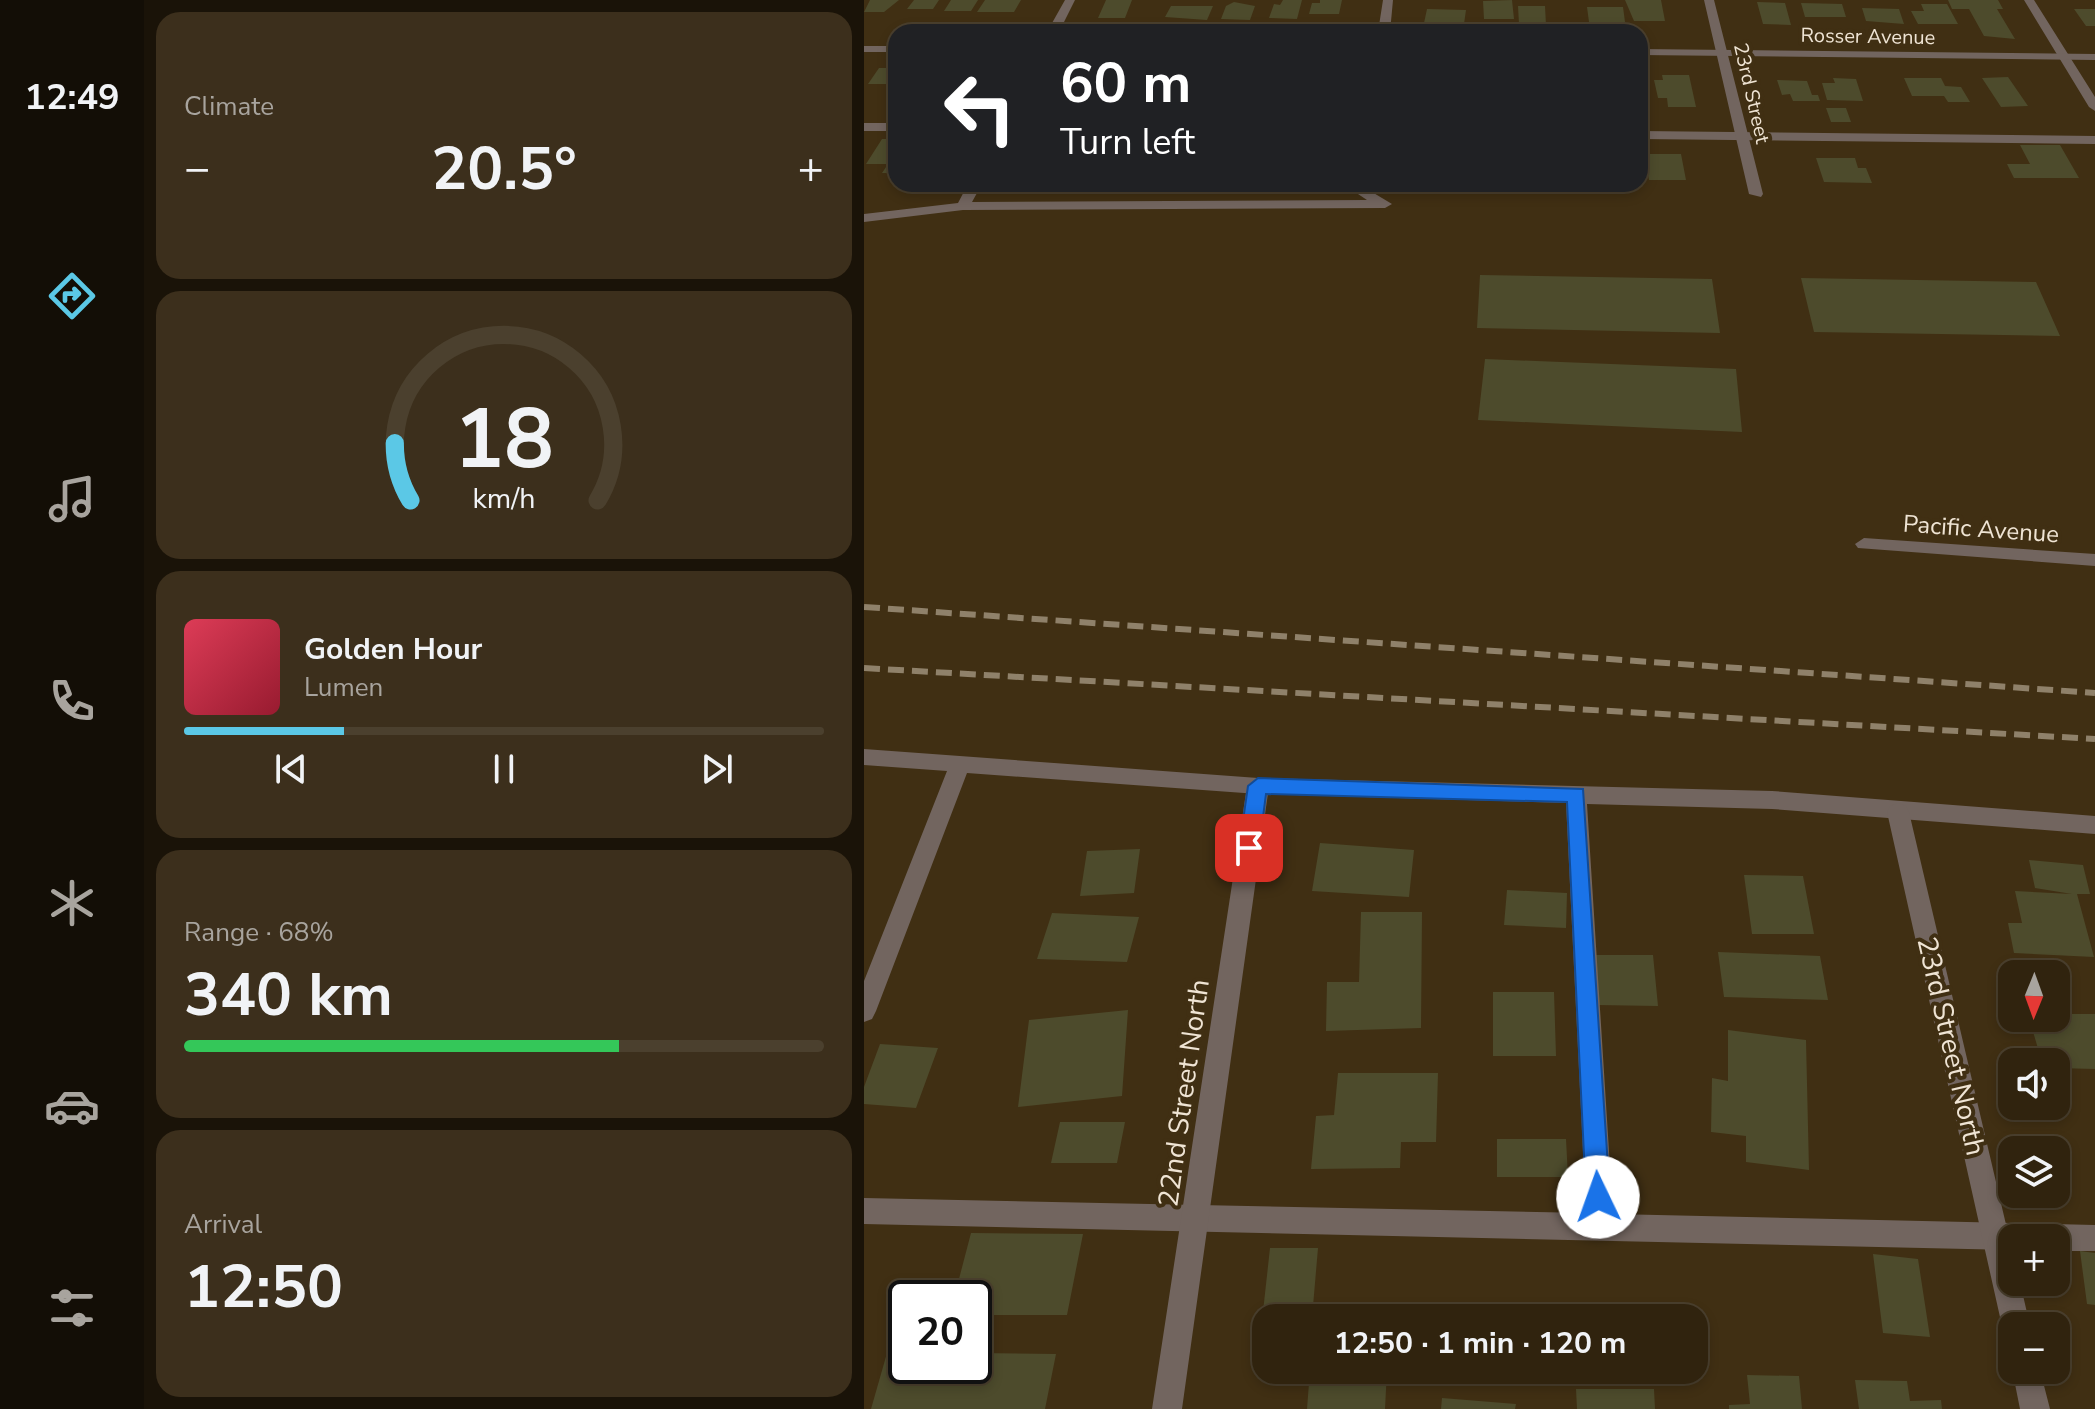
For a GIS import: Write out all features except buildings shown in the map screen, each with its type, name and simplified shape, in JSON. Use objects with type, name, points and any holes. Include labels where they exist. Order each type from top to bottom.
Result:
[{"type":"street","points":[[1057,24],[1070,0]]},
{"type":"street","points":[[1385,24],[1388,0]]},
{"type":"street","name":"23rd Street","points":[[1709,0],[1756,194]]},
{"type":"street","points":[[2029,0],[2095,107]]},
{"type":"street","points":[[864,49],[888,49]]},
{"type":"street","name":"Rosser Avenue","points":[[1648,52],[2095,57]]},
{"type":"street","points":[[864,127],[888,127]]},
{"type":"street","points":[[1648,135],[2095,140]]},
{"type":"street","points":[[963,206],[971,192]]},
{"type":"street","points":[[864,218],[963,206],[1385,204],[1365,192]]},
{"type":"street","name":"Pacific Avenue","points":[[1864,544],[2095,560]]},
{"type":"street","points":[[864,757],[1258,786],[1772,800],[2095,825]]},
{"type":"street","points":[[864,1011],[960,764]]},
{"type":"street","name":"22nd Street North","points":[[1167,1409],[1258,786]]},
{"type":"street","points":[[1576,795],[1600,1228]]},
{"type":"street","name":"23rd Street North","points":[[1898,812],[2013,1312]]},
{"type":"street","points":[[864,1211],[2095,1238]]},
{"type":"street","points":[[2029,1384],[2035,1409]]},
{"type":"railway","points":[[864,607],[2095,693]]},
{"type":"railway","points":[[864,668],[2095,739]]},
{"type":"route","points":[[1249,848],[1258,786],[1576,795],[1598,1197]]}]
